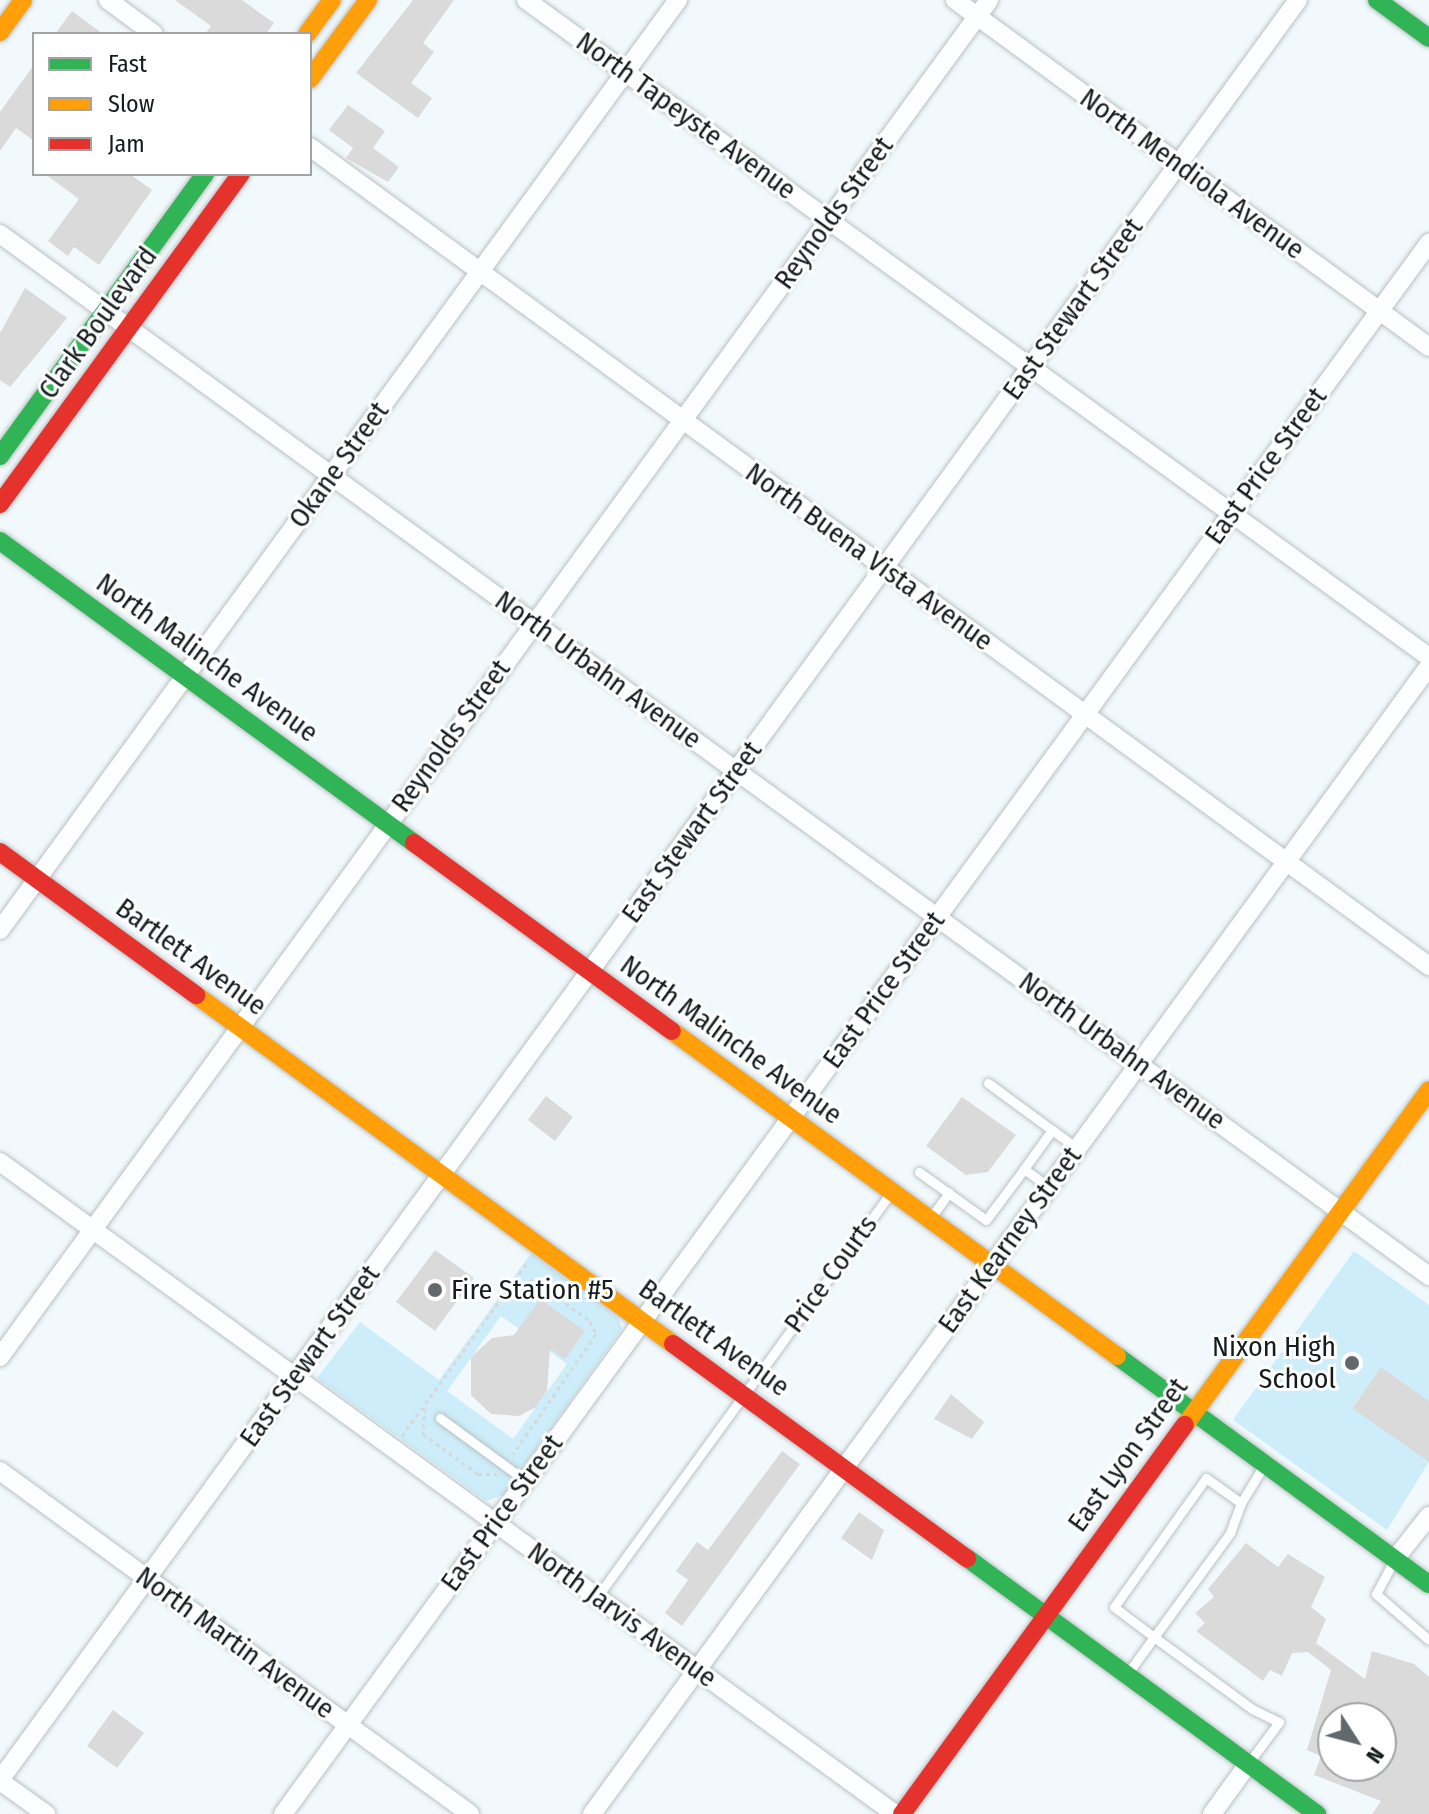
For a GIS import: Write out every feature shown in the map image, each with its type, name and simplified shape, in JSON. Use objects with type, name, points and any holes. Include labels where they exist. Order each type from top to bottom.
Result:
[{"type":"main road","points":[[0,32],[23,0]]},
{"type":"main road","points":[[308,32],[332,0]]},
{"type":"main road","points":[[312,76],[368,0]]},
{"type":"main road","points":[[1377,0],[1429,38]]},
{"type":"main road","name":"Clark Boulevard","points":[[0,456],[204,176]]},
{"type":"main road","name":"Clark Boulevard","points":[[0,504],[240,176]]},
{"type":"main road","name":"North Malinche Avenue","points":[[0,541],[1429,1584]]},
{"type":"main road","name":"Bartlett Avenue","points":[[0,852],[1317,1814]]},
{"type":"main road","name":"East Lyon Street","points":[[902,1814],[1429,1091]]},
{"type":"street","points":[[108,0],[151,32]]},
{"type":"street","name":"North Tapeyste Avenue","points":[[526,0],[1429,657]]},
{"type":"street","name":"Okane Street","points":[[0,930],[678,0]]},
{"type":"street","name":"North Mendiola Avenue","points":[[955,0],[1429,347]]},
{"type":"street","name":"Reynolds Street","points":[[0,1357],[989,0]]},
{"type":"street","name":"East Stewart Street","points":[[0,1781],[1298,0]]},
{"type":"street","name":"North Buena Vista Avenue","points":[[312,148],[1429,966]]},
{"type":"street","name":"North Urbahn Avenue","points":[[0,234],[1429,1276]]},
{"type":"street","name":"East Price Street","points":[[283,1814],[1429,243]]},
{"type":"street","name":"East Kearney Street","points":[[592,1814],[1429,666]]},
{"type":"street","name":"North Jarvis Avenue","points":[[0,1162],[895,1814]]},
{"type":"street","name":"North Martin Avenue","points":[[0,1471],[470,1814]]},
{"type":"street","points":[[1395,1559],[1427,1524]]},
{"type":"street","points":[[1212,1814],[1248,1764]]},
{"type":"street","points":[[0,1781],[46,1814]]},
{"type":"lane","points":[[988,1083],[1077,1148]]},
{"type":"lane","points":[[919,1172],[986,1220],[1052,1130]]},
{"type":"lane","points":[[1024,1169],[1049,1187]]},
{"type":"lane","name":"Price Courts","points":[[597,1597],[891,1192]]},
{"type":"lane","points":[[929,1220],[949,1193]]},
{"type":"lane","points":[[440,1418],[526,1481]]},
{"type":"lane","points":[[1127,1674],[1230,1533],[1241,1503],[1264,1464]]},
{"type":"lane","points":[[1241,1503],[1206,1478],[1114,1607],[1279,1722],[1248,1764]]},
{"type":"lane","points":[[1395,1559],[1376,1594],[1429,1640]]},
{"type":"path","points":[[402,1436],[530,1257]]},
{"type":"path","points":[[508,1291],[533,1280],[590,1321],[596,1334],[509,1461]]},
{"type":"path","points":[[427,1404],[423,1434],[478,1474],[501,1470]]},
{"type":"shaded area","name":"Nixon High School","points":[[1354,1251],[1429,1305],[1429,1401],[1381,1367],[1352,1407],[1429,1462],[1387,1530],[1233,1420]]},
{"type":"shaded area","points":[[531,1253],[619,1318],[622,1329],[503,1495],[486,1501],[317,1378],[360,1322],[439,1380]],"holes":[[[501,1316],[567,1364],[513,1439],[447,1391]]]},
{"type":"building","points":[[175,0],[242,0],[274,23],[267,32],[206,32],[211,26]]},
{"type":"building","points":[[413,0],[454,0],[423,43],[434,52],[411,83],[432,98],[418,118],[356,73]]},
{"type":"building","points":[[72,11],[100,32],[56,32]]},
{"type":"building","points":[[32,68],[32,140],[16,128],[0,151],[0,112]]},
{"type":"building","points":[[348,105],[385,131],[373,148],[399,167],[388,182],[346,158],[353,148],[329,130]]},
{"type":"building","points":[[48,176],[133,176],[152,190],[99,265],[74,247],[68,256],[48,241],[79,199]]},
{"type":"building","points":[[25,288],[67,318],[10,387],[0,380],[0,333]]},
{"type":"building","points":[[546,1096],[573,1117],[555,1141],[528,1120]]},
{"type":"building","points":[[962,1097],[1016,1135],[988,1172],[966,1175],[926,1146]]},
{"type":"building","name":"Fire Station #5","points":[[435,1250],[474,1278],[435,1331],[396,1302]]},
{"type":"building","points":[[540,1299],[585,1331],[565,1359],[550,1349],[547,1391],[536,1407],[519,1416],[491,1414],[471,1395],[471,1357],[492,1338],[514,1335]]},
{"type":"building","points":[[1381,1367],[1429,1401],[1429,1462],[1352,1408]]},
{"type":"building","points":[[951,1394],[984,1422],[972,1439],[934,1419]]},
{"type":"building","points":[[782,1451],[800,1464],[682,1626],[665,1613],[688,1580],[676,1571],[697,1542],[708,1550]]},
{"type":"building","points":[[859,1512],[884,1530],[872,1560],[841,1538]]},
{"type":"building","points":[[1246,1543],[1278,1567],[1288,1554],[1325,1577],[1311,1607],[1326,1619],[1316,1643],[1365,1679],[1372,1651],[1414,1664],[1429,1677],[1429,1814],[1372,1814],[1381,1801],[1332,1782],[1397,1782],[1397,1702],[1321,1702],[1331,1670],[1308,1652],[1292,1653],[1282,1676],[1270,1670],[1263,1681],[1196,1631],[1205,1623],[1195,1613],[1214,1597],[1208,1589]]},
{"type":"building","points":[[113,1710],[144,1733],[117,1768],[87,1746]]},
{"type":"building","points":[[1317,1717],[1317,1754],[1307,1750]]},
{"type":"traffic: fast","points":[[1377,0],[1429,38]]},
{"type":"traffic: fast","points":[[0,456],[204,176]]},
{"type":"traffic: fast","points":[[0,541],[414,843]]},
{"type":"traffic: fast","points":[[1117,1356],[1429,1584]]},
{"type":"traffic: fast","points":[[967,1558],[1317,1814]]},
{"type":"traffic: slow","points":[[0,32],[23,0]]},
{"type":"traffic: slow","points":[[308,32],[332,0]]},
{"type":"traffic: slow","points":[[312,76],[368,0]]},
{"type":"traffic: slow","points":[[196,995],[673,1344]]},
{"type":"traffic: slow","points":[[672,1031],[1117,1356]]},
{"type":"traffic: slow","points":[[1185,1425],[1429,1091]]},
{"type":"traffic: jam","points":[[0,504],[240,176]]},
{"type":"traffic: jam","points":[[414,843],[672,1031]]},
{"type":"traffic: jam","points":[[0,852],[196,995]]},
{"type":"traffic: jam","points":[[673,1344],[967,1558]]},
{"type":"traffic: jam","points":[[902,1814],[1185,1425]]},
{"type":"place","name":"Fire Station #5","points":[[435,1290]]},
{"type":"place","name":"Nixon High School","points":[[1352,1363]]}]
